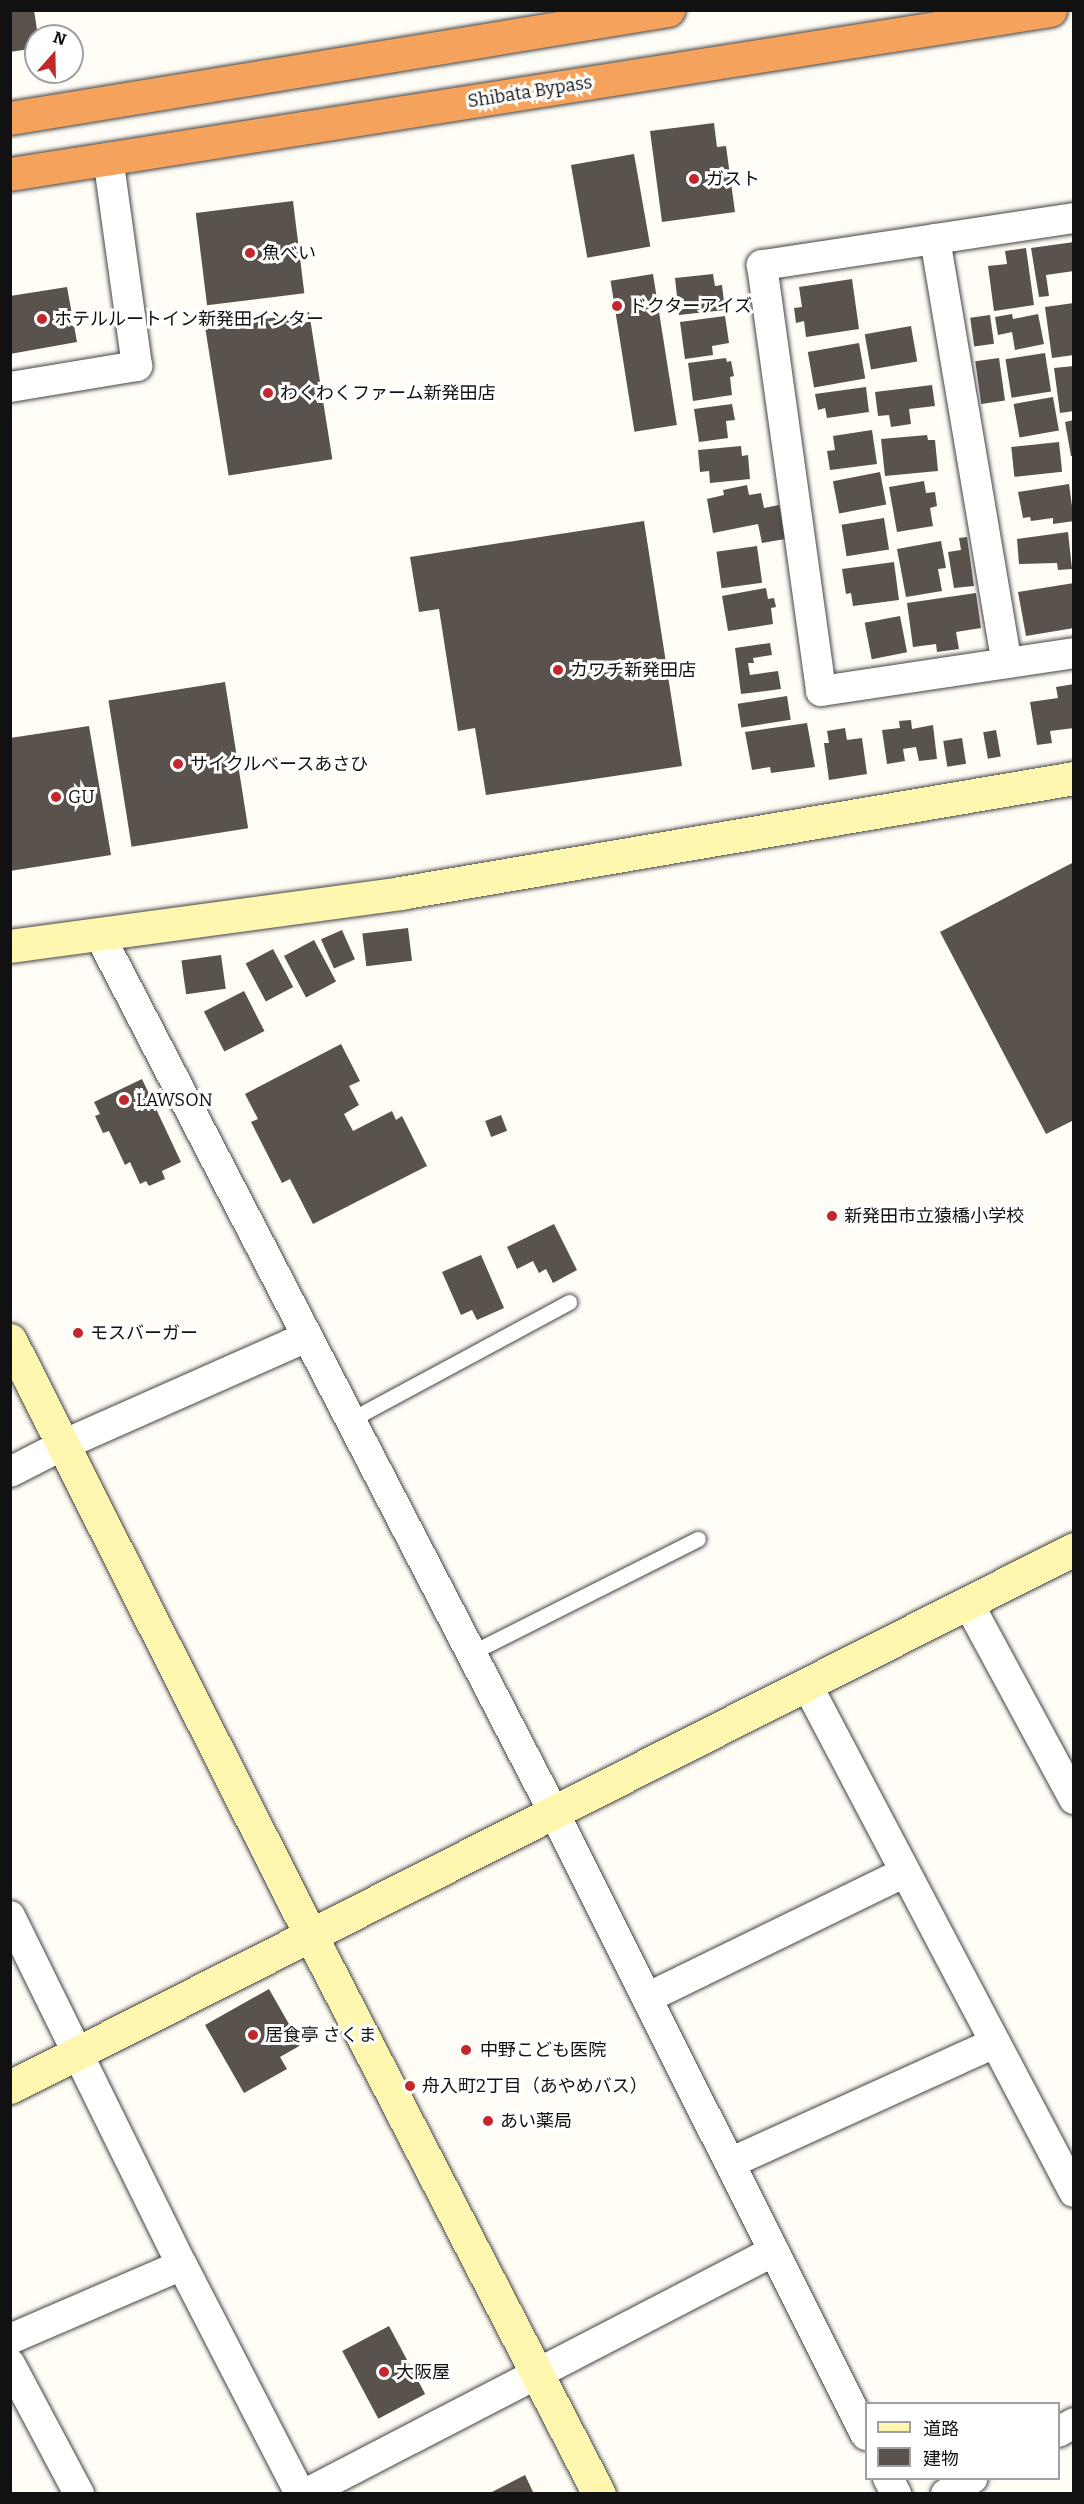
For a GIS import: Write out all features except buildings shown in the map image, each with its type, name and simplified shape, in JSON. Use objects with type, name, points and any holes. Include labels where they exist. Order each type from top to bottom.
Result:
[{"type":"highway","points":[[10,118],[668,10]]},
{"type":"highway","name":"Shibata Bypass","points":[[10,174],[1050,10]]},
{"type":"street","points":[[10,387],[137,366],[108,158]]},
{"type":"street","points":[[1074,218],[762,265],[821,691],[1074,653]]},
{"type":"street","points":[[935,239],[1007,663]]},
{"type":"street","points":[[10,946],[400,893],[1074,778]]},
{"type":"street","points":[[99,934],[554,1813],[865,2431]]},
{"type":"street","points":[[10,1472],[63,1445],[307,1337]]},
{"type":"street","points":[[10,1340],[311,1936],[599,2493]]},
{"type":"street","points":[[10,2087],[1074,1549]]},
{"type":"street","points":[[968,1602],[1074,1799]]},
{"type":"street","points":[[807,1684],[1074,2192]]},
{"type":"street","points":[[647,1998],[905,1872]]},
{"type":"street","points":[[10,1916],[80,2053],[182,2265],[300,2493]]},
{"type":"street","points":[[729,2163],[995,2043]]},
{"type":"street","points":[[305,2493],[774,2251]]},
{"type":"street","points":[[10,2339],[182,2265]]},
{"type":"street","points":[[10,2364],[79,2493]]},
{"type":"street","points":[[1060,2431],[1074,2423]]},
{"type":"street","points":[[946,2493],[970,2480]]},
{"type":"lane","points":[[350,1420],[569,1302]]},
{"type":"lane","points":[[471,1653],[698,1539]]},
{"type":"place","name":"ガスト","points":[[694,179]]},
{"type":"place","name":"魚べい","points":[[250,253]]},
{"type":"place","name":"ドクターアイズ","points":[[617,306]]},
{"type":"place","name":"ホテルルートイン新発田インター","points":[[42,319]]},
{"type":"place","name":"わくわくファーム新発田店","points":[[268,393]]},
{"type":"place","name":"カワチ新発田店","points":[[558,670]]},
{"type":"place","name":"サイクルベースあさひ","points":[[178,764]]},
{"type":"place","name":"GU","points":[[56,797]]},
{"type":"place","name":"LAWSON","points":[[124,1100]]},
{"type":"place","name":"新発田市立猿橋小学校","points":[[832,1216]]},
{"type":"place","name":"モスバーガー","points":[[78,1333]]},
{"type":"place","name":"居食亭 さくま","points":[[253,2035]]},
{"type":"place","name":"中野こども医院","points":[[466,2050]]},
{"type":"place","name":"舟入町2丁目（あやめバス）","points":[[410,2086]]},
{"type":"place","name":"あい薬局","points":[[488,2121]]},
{"type":"place","name":"大阪屋","points":[[384,2372]]}]
